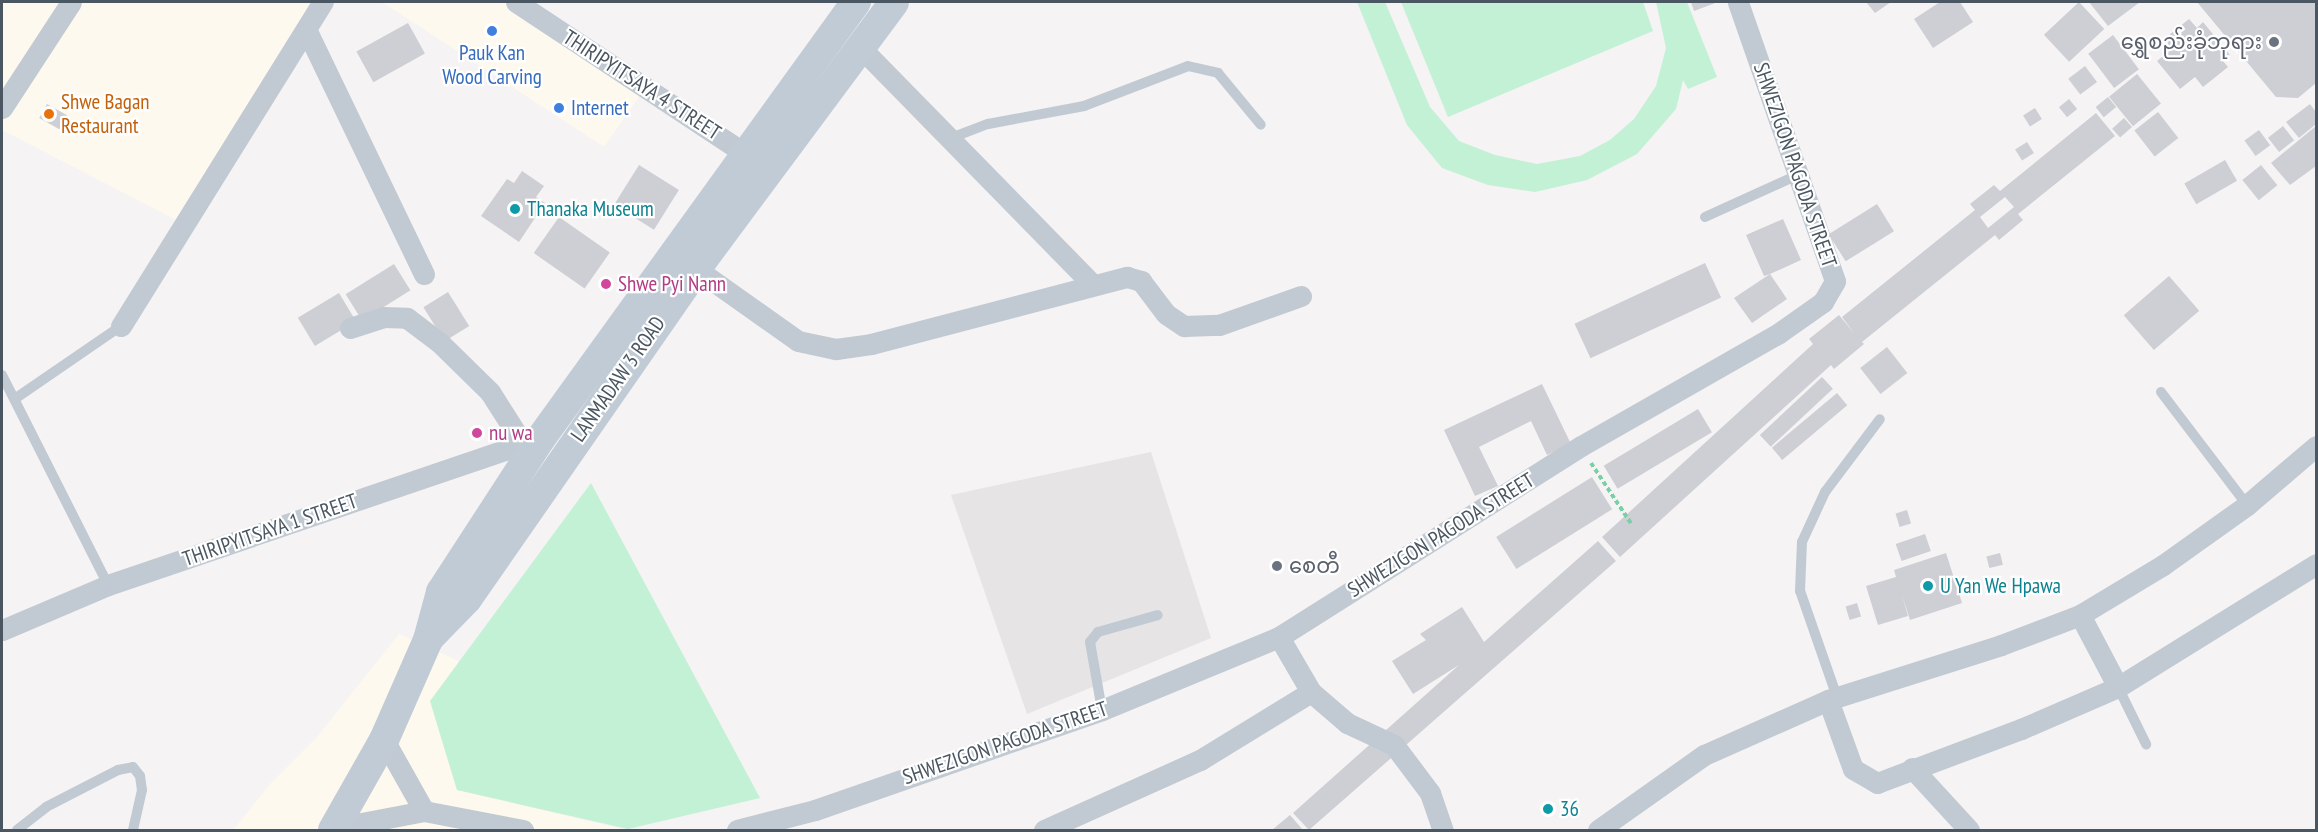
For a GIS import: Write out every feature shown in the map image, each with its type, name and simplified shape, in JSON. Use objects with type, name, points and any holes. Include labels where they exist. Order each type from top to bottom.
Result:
[{"type":"main road","name":"LANMADAW 3 ROAD","points":[[428,639],[467,600],[685,261],[757,161],[856,2]]},
{"type":"main road","name":"LANMADAW 3 ROAD","points":[[757,161],[860,47],[894,2]]},
{"type":"main road","name":"LANMADAW 3 ROAD","points":[[334,829],[384,740],[428,639],[441,592],[532,441],[685,261]]},
{"type":"street","points":[[2,108],[71,2]]},
{"type":"street","points":[[121,326],[323,2]]},
{"type":"street","name":"THIRIPYITSAYA 4 STREET","points":[[516,2],[757,161]]},
{"type":"street","name":"SHWEZIGON PAGODA STREET","points":[[737,831],[794,824],[1102,710],[1279,637],[1581,446],[1779,333],[1823,302],[1835,281],[1800,174],[1738,2]]},
{"type":"street","points":[[306,29],[424,274]]},
{"type":"street","points":[[860,47],[1091,283]]},
{"type":"street","points":[[685,261],[798,341],[836,349],[871,344],[1091,283],[1127,277],[1141,281],[1166,314],[1184,326],[1200,328],[1301,296]]},
{"type":"street","points":[[350,328],[383,316],[407,318],[439,342],[490,392],[532,441]]},
{"type":"street","name":"THIRIPYITSAYA 1 STREET","points":[[2,630],[108,585],[532,441]]},
{"type":"street","points":[[1598,831],[1704,755],[1833,699],[2001,645],[2080,615],[2163,565],[2247,505],[2316,446]]},
{"type":"street","points":[[1833,699],[1853,770],[1877,783],[2021,729],[2118,687],[2316,564]]},
{"type":"street","points":[[2080,615],[2118,687]]},
{"type":"street","points":[[1279,637],[1311,692],[1347,723],[1394,745],[1430,793],[1443,831]]},
{"type":"street","points":[[1044,831],[1200,760],[1311,692]]},
{"type":"street","points":[[384,740],[424,811]]},
{"type":"street","points":[[1912,768],[1969,831]]},
{"type":"street","points":[[334,829],[424,811],[523,831]]},
{"type":"lane","points":[[951,138],[988,124],[1084,106],[1188,66],[1218,73],[1261,125]]},
{"type":"lane","points":[[1705,217],[1800,174]]},
{"type":"lane","points":[[16,398],[121,326]]},
{"type":"lane","points":[[2,375],[16,398],[108,585]]},
{"type":"lane","points":[[2161,392],[2247,505]]},
{"type":"lane","points":[[1833,699],[1800,591],[1802,542],[1825,492],[1880,419]]},
{"type":"lane","points":[[1102,710],[1090,642],[1098,632],[1158,615]]},
{"type":"lane","points":[[2118,687],[2146,744]]},
{"type":"lane","points":[[22,829],[46,807],[118,770],[133,767],[140,776],[142,790],[133,831]]},
{"type":"path","points":[[1581,446],[1632,525]]},
{"type":"shaded area","points":[[2,2],[323,2],[184,224],[2,130]]},
{"type":"shaded area","points":[[382,2],[516,2],[646,87],[604,147]]},
{"type":"shaded area","points":[[1151,452],[1211,638],[1027,714],[951,495]]},
{"type":"shaded area","points":[[399,634],[459,661],[434,715],[457,790],[627,830],[233,830],[271,783],[317,737]]},
{"type":"green space","points":[[1357,2],[1385,2],[1430,107],[1459,141],[1495,155],[1537,164],[1580,156],[1610,140],[1634,119],[1656,86],[1666,48],[1656,2],[1687,2],[1717,77],[1688,89],[1683,80],[1676,109],[1637,154],[1587,180],[1535,192],[1488,185],[1442,168],[1407,125]]},
{"type":"green space","points":[[1401,2],[1643,2],[1653,31],[1448,117]]},
{"type":"green space","points":[[591,483],[760,798],[628,829],[457,790],[430,701]]},
{"type":"building","points":[[1691,2],[1718,2],[1694,11]]},
{"type":"building","points":[[1866,2],[1891,2],[1875,13]]},
{"type":"building","points":[[1940,2],[1960,2],[1973,22],[1933,48],[1914,19]]},
{"type":"building","points":[[2079,2],[2104,29],[2069,62],[2044,35]]},
{"type":"building","points":[[2089,2],[2140,2],[2108,26]]},
{"type":"building","name":"ရွှေစည်းခုံဘုရား","points":[[2197,2],[2316,2],[2316,83],[2298,98],[2276,97]]},
{"type":"building","points":[[2189,19],[2197,28],[2203,22],[2230,55],[2223,61],[2228,67],[2203,87],[2195,77],[2180,89],[2157,61],[2172,49],[2164,39]]},
{"type":"building","points":[[408,23],[425,54],[373,82],[356,52]]},
{"type":"building","points":[[2113,35],[2139,69],[2114,88],[2088,54]]},
{"type":"building","points":[[2085,66],[2097,82],[2080,95],[2068,79]]},
{"type":"building","points":[[2137,74],[2161,104],[2133,126],[2109,97]]},
{"type":"building","points":[[2108,97],[2116,107],[2104,117],[2096,107]]},
{"type":"building","points":[[2069,99],[2077,109],[2067,117],[2059,107]]},
{"type":"building","points":[[47,104],[67,115],[59,129],[39,118]]},
{"type":"building","points":[[2310,104],[2316,112],[2316,124],[2299,138],[2286,122]]},
{"type":"building","points":[[2035,108],[2042,119],[2030,126],[2023,115]]},
{"type":"building","points":[[2158,112],[2178,138],[2155,156],[2134,130]]},
{"type":"building","points":[[2096,113],[2115,136],[2018,214],[2023,220],[1999,240],[1995,235],[1862,342],[1864,344],[1834,369],[1831,365],[1620,557],[1602,537],[1813,344],[1809,339],[1839,315],[1854,333],[1842,317],[1975,210],[1970,204],[1994,185],[2000,191]],"holes":[[[2005,197],[2014,207],[1988,228],[1980,217]]]},
{"type":"building","points":[[2124,118],[2132,127],[2120,138],[2112,129]]},
{"type":"building","points":[[2283,126],[2294,140],[2279,152],[2268,138]]},
{"type":"building","points":[[2316,126],[2316,166],[2290,185],[2271,163]]},
{"type":"building","points":[[2259,130],[2270,145],[2256,156],[2244,141]]},
{"type":"building","points":[[2027,142],[2034,153],[2022,160],[2015,149]]},
{"type":"building","points":[[2225,160],[2237,181],[2196,204],[2184,184]]},
{"type":"building","points":[[639,165],[679,190],[654,230],[614,205]]},
{"type":"building","points":[[2261,165],[2277,185],[2259,200],[2242,180]]},
{"type":"building","points":[[522,171],[544,186],[536,197],[545,203],[519,242],[481,216],[507,179],[514,183]]},
{"type":"building","points":[[1877,204],[1894,231],[1846,261],[1829,234]]},
{"type":"building","points":[[559,217],[610,253],[585,289],[534,253]]},
{"type":"building","points":[[1783,219],[1801,260],[1764,276],[1746,235]]},
{"type":"building","points":[[1705,263],[1721,297],[1591,358],[1574,324]]},
{"type":"building","points":[[394,264],[410,290],[362,320],[346,294]]},
{"type":"building","points":[[1770,274],[1787,299],[1752,323],[1734,298]]},
{"type":"building","points":[[2169,276],[2199,311],[2154,350],[2124,315]]},
{"type":"building","points":[[448,292],[469,326],[445,341],[423,307]]},
{"type":"building","points":[[339,293],[356,321],[315,346],[298,318]]},
{"type":"building","points":[[1887,347],[1907,373],[1881,394],[1860,368]]},
{"type":"building","points":[[1822,377],[1833,389],[1771,447],[1760,435]]},
{"type":"building","points":[[1542,384],[1571,444],[1547,455],[1531,421],[1479,447],[1498,486],[1475,496],[1444,430]]},
{"type":"building","points":[[1837,393],[1847,405],[1782,460],[1772,448]]},
{"type":"building","points":[[1698,409],[1712,432],[1618,489],[1604,466]]},
{"type":"building","points":[[1592,477],[1612,509],[1516,569],[1496,537]]},
{"type":"building","points":[[1907,510],[1911,523],[1900,527],[1896,514]]},
{"type":"building","points":[[1925,534],[1931,551],[1902,561],[1896,544]]},
{"type":"building","points":[[1598,541],[1616,561],[1309,830],[1293,813],[1459,665],[1413,694],[1392,661],[1426,640],[1420,634],[1462,607],[1484,642]]},
{"type":"building","name":"U Yan We Hpawa","points":[[1946,553],[1962,603],[1910,620],[1902,595],[1908,616],[1878,625],[1866,586],[1896,577],[1894,570]]},
{"type":"building","points":[[2000,553],[2003,565],[1989,568],[1986,556]]},
{"type":"building","points":[[1857,603],[1861,616],[1850,620],[1846,607]]},
{"type":"building","points":[[1290,815],[1303,830],[1272,830]]},
{"type":"place","name":"Pauk Kan Wood Carving","points":[[492,31]]},
{"type":"place","name":"ရွှေစည်းခုံဘုရား","points":[[2274,42]]},
{"type":"place","name":"Internet","points":[[559,108]]},
{"type":"place","name":"Shwe Bagan Restaurant","points":[[49,114]]},
{"type":"place","name":"Thanaka Museum","points":[[515,209]]},
{"type":"place","name":"Shwe Pyi Nann","points":[[606,284]]},
{"type":"place","name":"nu wa","points":[[477,433]]},
{"type":"place","name":"စေတီ","points":[[1277,566]]},
{"type":"place","name":"U Yan We Hpawa","points":[[1928,586]]},
{"type":"place","name":"36","points":[[1548,809]]}]
